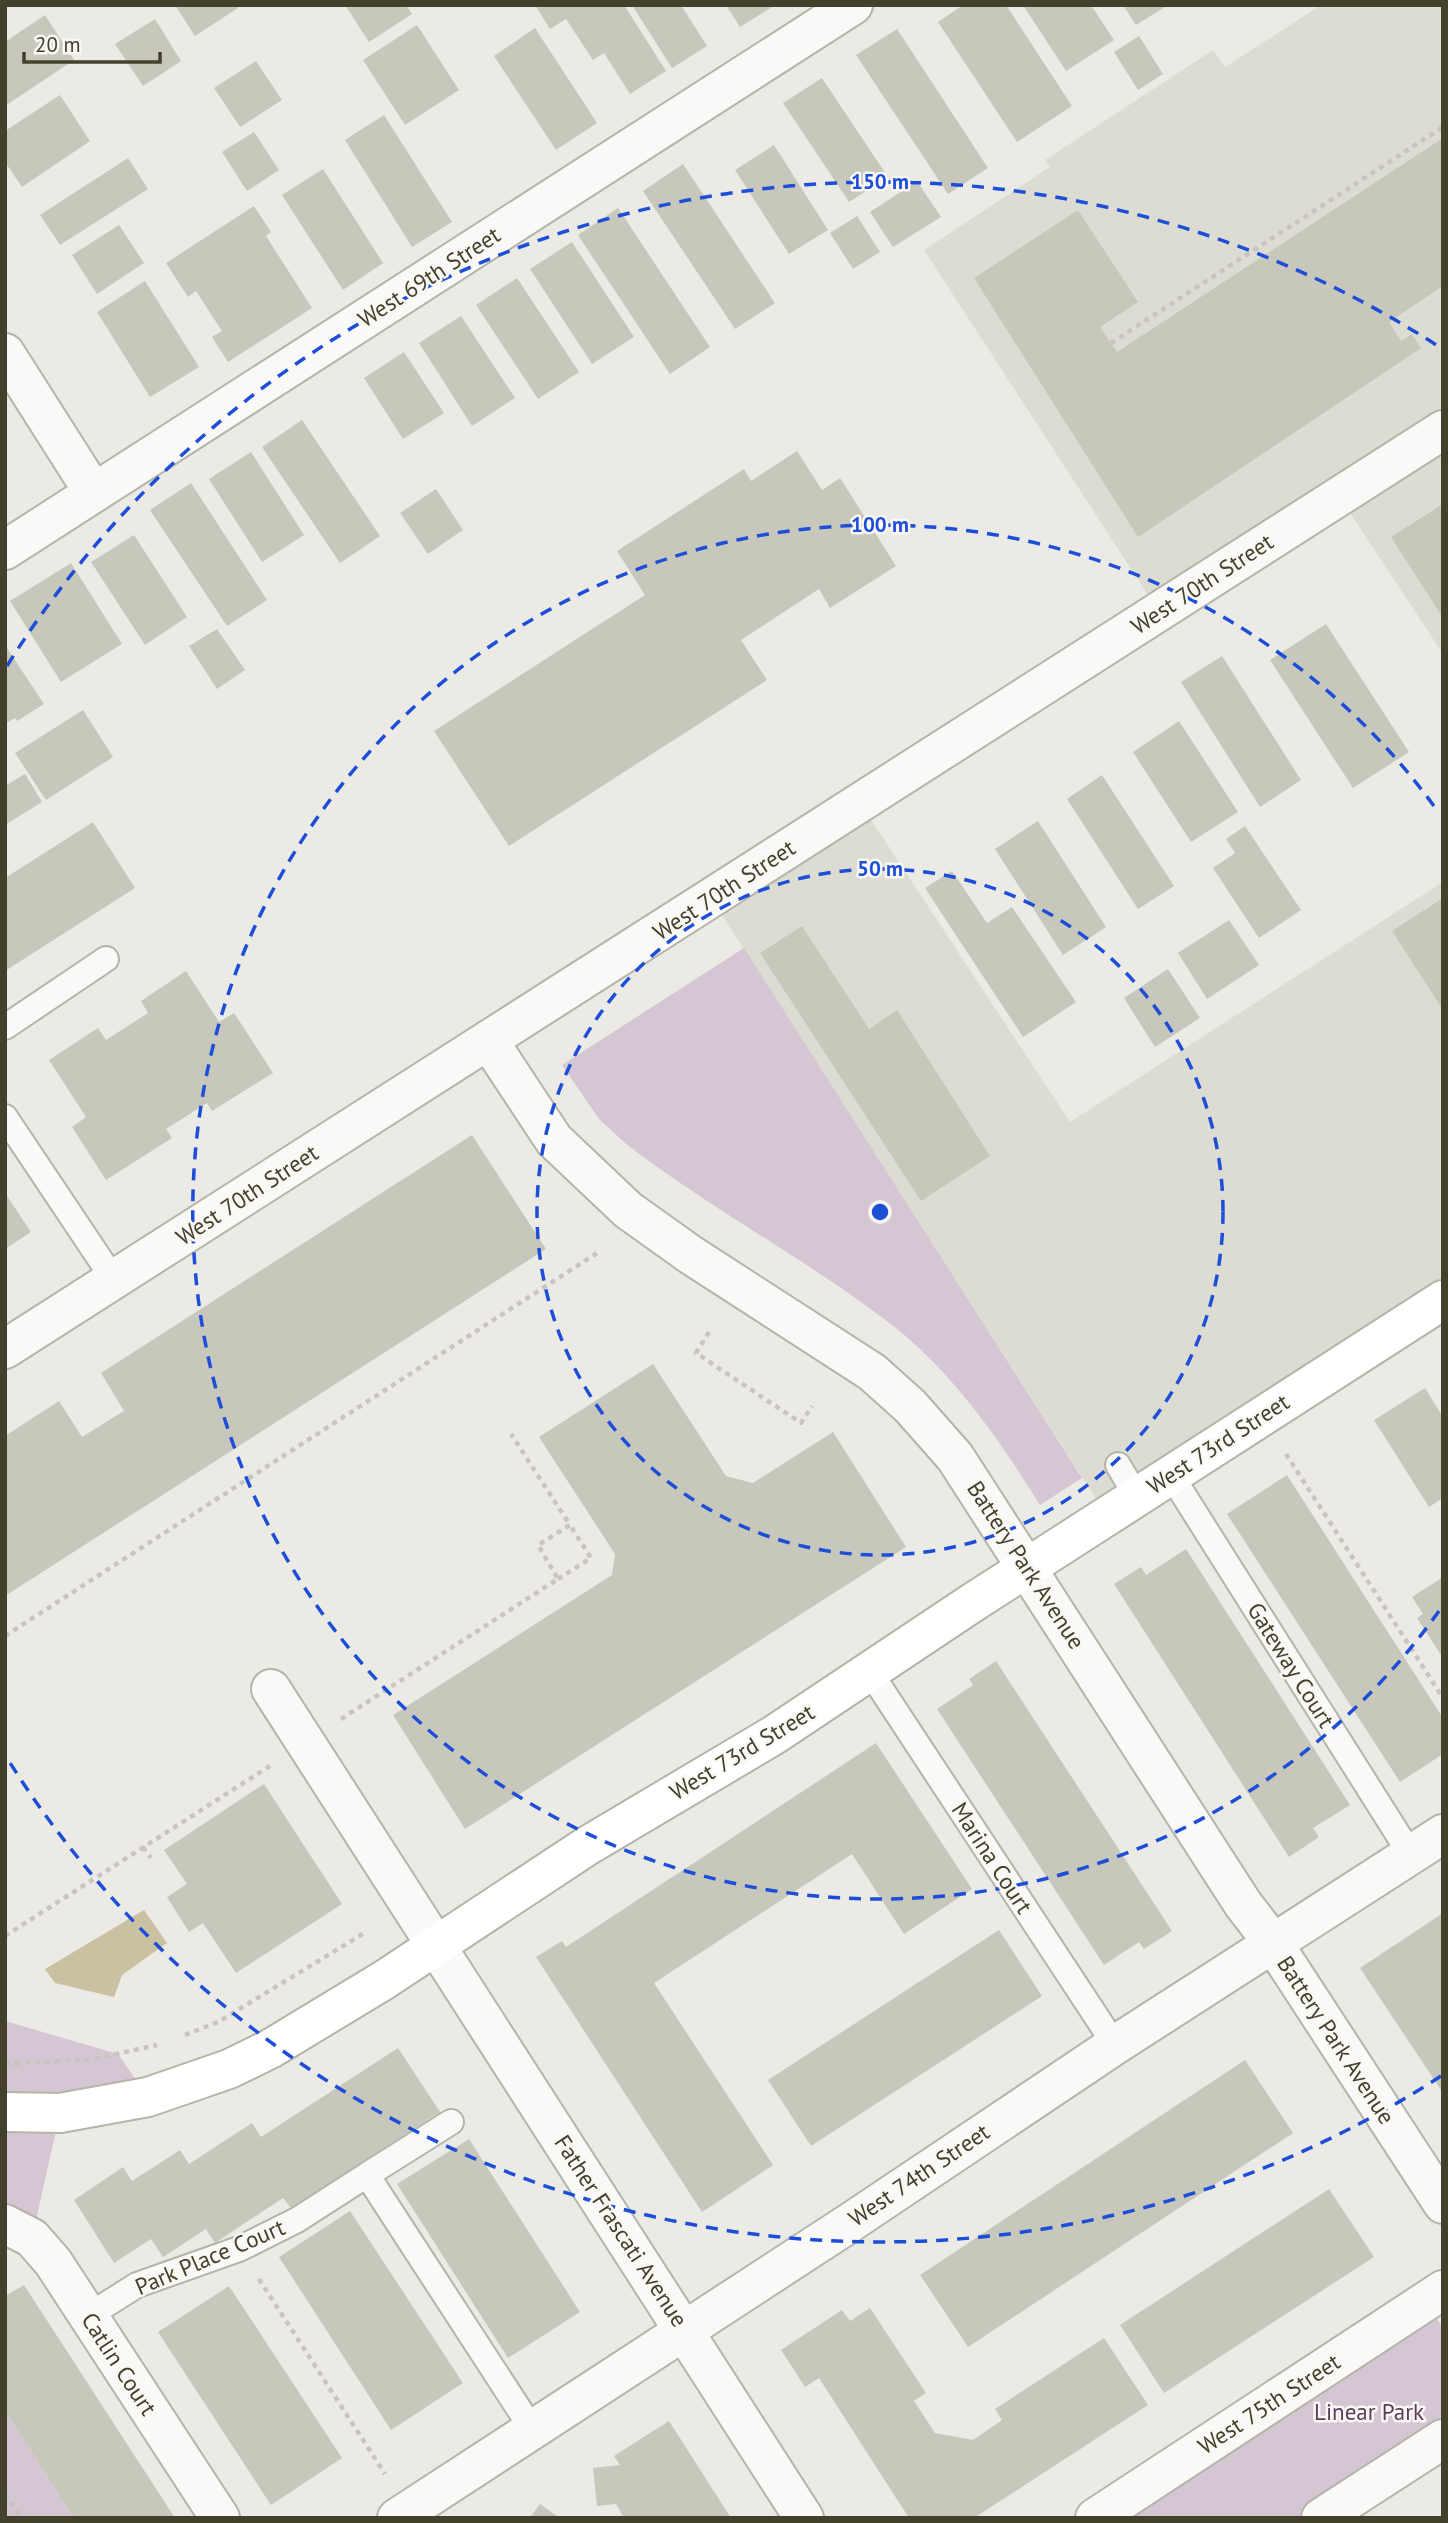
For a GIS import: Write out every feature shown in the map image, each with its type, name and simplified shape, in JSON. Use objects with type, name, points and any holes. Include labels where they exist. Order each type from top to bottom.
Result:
[{"type":"street","name":"West 69th Street","points":[[5,550],[853,5]]},
{"type":"street","points":[[5,353],[94,493]]},
{"type":"street","name":"West 70th Street","points":[[5,1349],[1443,430]]},
{"type":"street","name":"Battery Park Avenue","points":[[488,1040],[554,1140],[628,1210],[691,1255],[872,1372],[910,1406],[955,1457],[1243,1904],[1273,1943],[1443,2204]]},
{"type":"street","name":"West 73rd Street","points":[[5,2112],[60,2113],[148,2097],[188,2085],[270,2049],[437,1945],[587,1846],[774,1735],[870,1672],[1028,1567],[1128,1481],[1171,1475],[1443,1300]]},
{"type":"street","name":"Father Frascati Avenue","points":[[271,1689],[804,2518]]},
{"type":"street","name":"West 74th Street","points":[[403,2514],[1115,2045],[1443,1834]]},
{"type":"street","name":"Catlin Court","points":[[5,2224],[32,2238],[53,2262],[220,2518]]},
{"type":"street","name":"West 75th Street","points":[[1095,2518],[1443,2290]]},
{"type":"street","points":[[1321,2518],[1443,2439]]},
{"type":"lane","points":[[5,1027],[106,960]]},
{"type":"lane","points":[[5,1117],[114,1280]]},
{"type":"lane","name":"Gateway Court","points":[[1171,1475],[1411,1855]]},
{"type":"lane","name":"Marina Court","points":[[870,1672],[1115,2045]]},
{"type":"lane","name":"Park Place Court","points":[[88,2316],[137,2286],[239,2249],[297,2220],[451,2122]]},
{"type":"lane","points":[[367,2175],[532,2429]]},
{"type":"path","points":[[1111,343],[1443,127]]},
{"type":"path","points":[[5,1636],[597,1253]]},
{"type":"path","points":[[709,1332],[695,1353],[801,1423],[812,1406]]},
{"type":"path","points":[[5,1936],[591,1558],[511,1434]]},
{"type":"path","points":[[1286,1454],[1443,1698]]},
{"type":"path","points":[[558,1579],[538,1545],[570,1525]]},
{"type":"path","points":[[144,1847],[151,1858]]},
{"type":"path","points":[[182,2036],[218,2022],[366,1932]]},
{"type":"path","points":[[5,2064],[94,2059],[158,2045]]},
{"type":"path","points":[[239,2249],[403,2514]]},
{"type":"path","points":[[5,2494],[21,2518]]},
{"type":"shaded area","points":[[1321,5],[1443,5],[1443,654],[1339,496],[1159,612],[924,250],[1050,167],[1045,160],[1213,50],[1225,67]]},
{"type":"shaded area","points":[[860,803],[1070,1122],[1443,882],[1443,1300],[1107,1516],[711,898]]},
{"type":"shaded area","points":[[144,1910],[167,1943],[122,1975],[114,1997],[55,1983],[45,1969]]},
{"type":"green space","points":[[744,948],[1082,1478],[1040,1505],[974,1409],[914,1343],[827,1278],[691,1190],[625,1143],[599,1119],[562,1065]]},
{"type":"green space","points":[[5,2021],[118,2054],[148,2097],[60,2113],[32,2238],[5,2224]]},
{"type":"green space","name":"Linear Park","points":[[1425,2301],[1443,2328],[1443,2439],[1321,2518],[1095,2518]]},
{"type":"green space","points":[[5,2411],[74,2518],[5,2518]]},
{"type":"building","points":[[175,5],[237,5],[238,8],[195,36]]},
{"type":"building","points":[[345,5],[406,5],[412,14],[369,42]]},
{"type":"building","points":[[535,5],[624,5],[666,71],[630,94],[604,53],[593,60],[566,19],[550,29]]},
{"type":"building","points":[[632,5],[681,5],[707,46],[672,68]]},
{"type":"building","points":[[726,5],[775,5],[740,27]]},
{"type":"building","points":[[963,5],[1006,5],[1072,106],[1017,142],[938,22]]},
{"type":"building","points":[[1023,5],[1091,5],[1114,40],[1066,71]]},
{"type":"building","points":[[1123,5],[1168,5],[1136,25]]},
{"type":"building","points":[[45,15],[74,60],[5,106],[5,42]]},
{"type":"building","points":[[155,19],[181,61],[143,86],[115,44]]},
{"type":"building","points":[[417,25],[459,90],[405,125],[363,60]]},
{"type":"building","points":[[535,28],[597,123],[556,150],[494,56]]},
{"type":"building","points":[[897,29],[988,168],[948,194],[856,55]]},
{"type":"building","points":[[1139,36],[1163,74],[1138,90],[1114,52]]},
{"type":"building","points":[[256,61],[282,100],[240,127],[214,88]]},
{"type":"building","points":[[822,78],[888,177],[849,202],[783,103]]},
{"type":"building","points":[[60,95],[90,141],[22,187],[5,162],[5,131]]},
{"type":"building","points":[[384,115],[452,222],[412,247],[345,140]]},
{"type":"building","points":[[254,132],[279,170],[247,191],[222,152]]},
{"type":"building","points":[[1443,138],[1443,286],[1389,322],[1401,341],[1412,334],[1421,348],[1138,537],[974,278],[1078,210],[1138,302],[1100,327],[1117,352]]},
{"type":"building","points":[[774,145],[828,230],[789,254],[735,170]]},
{"type":"building","points":[[128,158],[148,189],[60,245],[40,215]]},
{"type":"building","points":[[683,164],[775,303],[735,329],[643,191]]},
{"type":"building","points":[[323,169],[383,263],[343,290],[282,195]]},
{"type":"building","points":[[917,181],[941,217],[893,247],[870,212]]},
{"type":"building","points":[[254,206],[271,232],[266,236],[312,308],[228,362],[212,337],[222,331],[196,291],[188,297],[166,263]]},
{"type":"building","points":[[618,208],[710,347],[670,374],[578,235]]},
{"type":"building","points":[[857,216],[880,252],[853,269],[830,233]]},
{"type":"building","points":[[119,225],[144,263],[97,294],[72,255]]},
{"type":"building","points":[[572,242],[634,337],[592,364],[530,269]]},
{"type":"building","points":[[517,278],[579,372],[538,399],[476,305]]},
{"type":"building","points":[[145,281],[199,367],[150,397],[97,312]]},
{"type":"building","points":[[461,316],[515,398],[472,426],[419,343]]},
{"type":"building","points":[[404,352],[444,413],[403,439],[364,378]]},
{"type":"building","points":[[302,420],[380,536],[340,563],[262,447]]},
{"type":"building","points":[[797,451],[822,490],[840,478],[896,566],[830,608],[819,589],[741,640],[767,680],[509,846],[434,731],[645,595],[617,551],[744,469],[751,481]]},
{"type":"building","points":[[251,452],[304,535],[262,562],[209,479]]},
{"type":"building","points":[[191,483],[267,600],[227,626],[150,510]]},
{"type":"building","points":[[436,489],[463,530],[428,554],[400,513]]},
{"type":"building","points":[[1443,504],[1443,618],[1391,537]]},
{"type":"building","points":[[134,535],[187,617],[145,645],[91,562]]},
{"type":"building","points":[[71,563],[122,644],[61,682],[10,601]]},
{"type":"building","points":[[1326,624],[1409,752],[1353,788],[1270,660]]},
{"type":"building","points":[[217,629],[245,670],[217,689],[189,646]]},
{"type":"building","points":[[5,645],[44,704],[17,721],[15,718],[5,724]]},
{"type":"building","points":[[1222,656],[1301,780],[1260,807],[1181,682]]},
{"type":"building","points":[[83,710],[113,757],[46,800],[15,753]]},
{"type":"building","points":[[1179,721],[1238,812],[1191,842],[1133,752]]},
{"type":"building","points":[[25,774],[42,802],[5,825],[5,786]]},
{"type":"building","points":[[1102,775],[1174,886],[1138,909],[1067,799]]},
{"type":"building","points":[[1038,821],[1106,927],[1063,955],[995,849]]},
{"type":"building","points":[[93,822],[135,888],[5,971],[5,878]]},
{"type":"building","points":[[1245,826],[1301,910],[1259,938],[1213,868],[1235,853],[1226,839]]},
{"type":"building","points":[[952,871],[987,923],[1012,907],[1076,1002],[1023,1037],[925,888]]},
{"type":"building","points":[[1443,898],[1443,1010],[1392,931]]},
{"type":"building","points":[[1229,920],[1259,965],[1207,999],[1178,953]]},
{"type":"building","points":[[802,926],[869,1029],[897,1010],[990,1156],[921,1201],[760,953]]},
{"type":"building","points":[[1168,969],[1200,1018],[1155,1047],[1124,998]]},
{"type":"building","points":[[186,971],[219,1022],[234,1013],[273,1073],[212,1111],[207,1103],[166,1129],[172,1138],[106,1180],[72,1127],[86,1117],[49,1060],[98,1028],[106,1040],[148,1013],[141,1001]]},
{"type":"building","points":[[472,1135],[546,1249],[5,1596],[5,1436],[59,1401],[82,1437],[124,1411],[101,1373]]},
{"type":"building","points":[[5,1193],[31,1232],[5,1249]]},
{"type":"building","points":[[653,1364],[726,1476],[753,1483],[833,1432],[906,1547],[465,1829],[393,1715],[612,1575],[615,1554],[539,1437]]},
{"type":"building","points":[[1425,1388],[1443,1417],[1443,1498],[1429,1507],[1374,1420]]},
{"type":"building","points":[[1287,1475],[1443,1718],[1443,1754],[1400,1782],[1227,1514]]},
{"type":"building","points":[[1186,1549],[1350,1805],[1313,1828],[1319,1837],[1289,1857],[1114,1584],[1141,1567],[1146,1575]]},
{"type":"building","points":[[1443,1577],[1443,1658],[1417,1618],[1423,1614],[1412,1597]]},
{"type":"building","points":[[996,1661],[1172,1931],[1144,1949],[1139,1942],[1104,1965],[937,1709],[973,1685],[969,1679]]},
{"type":"building","points":[[876,1743],[972,1889],[904,1934],[852,1854],[654,1983],[773,2165],[702,2212],[536,1957],[562,1941],[566,1947]]},
{"type":"building","points":[[264,1784],[342,1904],[236,1973],[203,1923],[189,1932],[167,1897],[187,1884],[164,1850]]},
{"type":"building","points":[[1443,1913],[1443,2093],[1360,1968]]},
{"type":"building","points":[[999,1930],[1042,1996],[811,2146],[768,2080]]},
{"type":"building","points":[[398,2048],[440,2112],[291,2208],[283,2198],[215,2243],[206,2229],[163,2257],[151,2239],[114,2263],[74,2200],[123,2167],[132,2181],[180,2150],[189,2164],[252,2123],[261,2137]]},
{"type":"building","points":[[1245,2060],[1293,2133],[968,2347],[920,2275]]},
{"type":"building","points":[[469,2139],[580,2312],[508,2358],[397,2184]]},
{"type":"building","points":[[1329,2189],[1374,2257],[1164,2393],[1120,2325]]},
{"type":"building","points":[[350,2211],[463,2383],[391,2430],[279,2257]]},
{"type":"building","points":[[24,2285],[175,2518],[74,2518],[5,2411],[5,2296]]},
{"type":"building","points":[[229,2286],[342,2458],[271,2505],[158,2332]]},
{"type":"building","points":[[870,2308],[926,2393],[914,2401],[935,2433],[973,2440],[1002,2420],[995,2409],[1104,2338],[1148,2405],[974,2518],[909,2518],[819,2378],[805,2387],[781,2350],[842,2310],[850,2321]]},
{"type":"building","points":[[669,2421],[731,2518],[624,2518],[616,2504],[597,2506],[593,2468],[620,2465],[614,2456]]},
{"type":"building","points":[[540,2504],[560,2518],[530,2518]]}]
